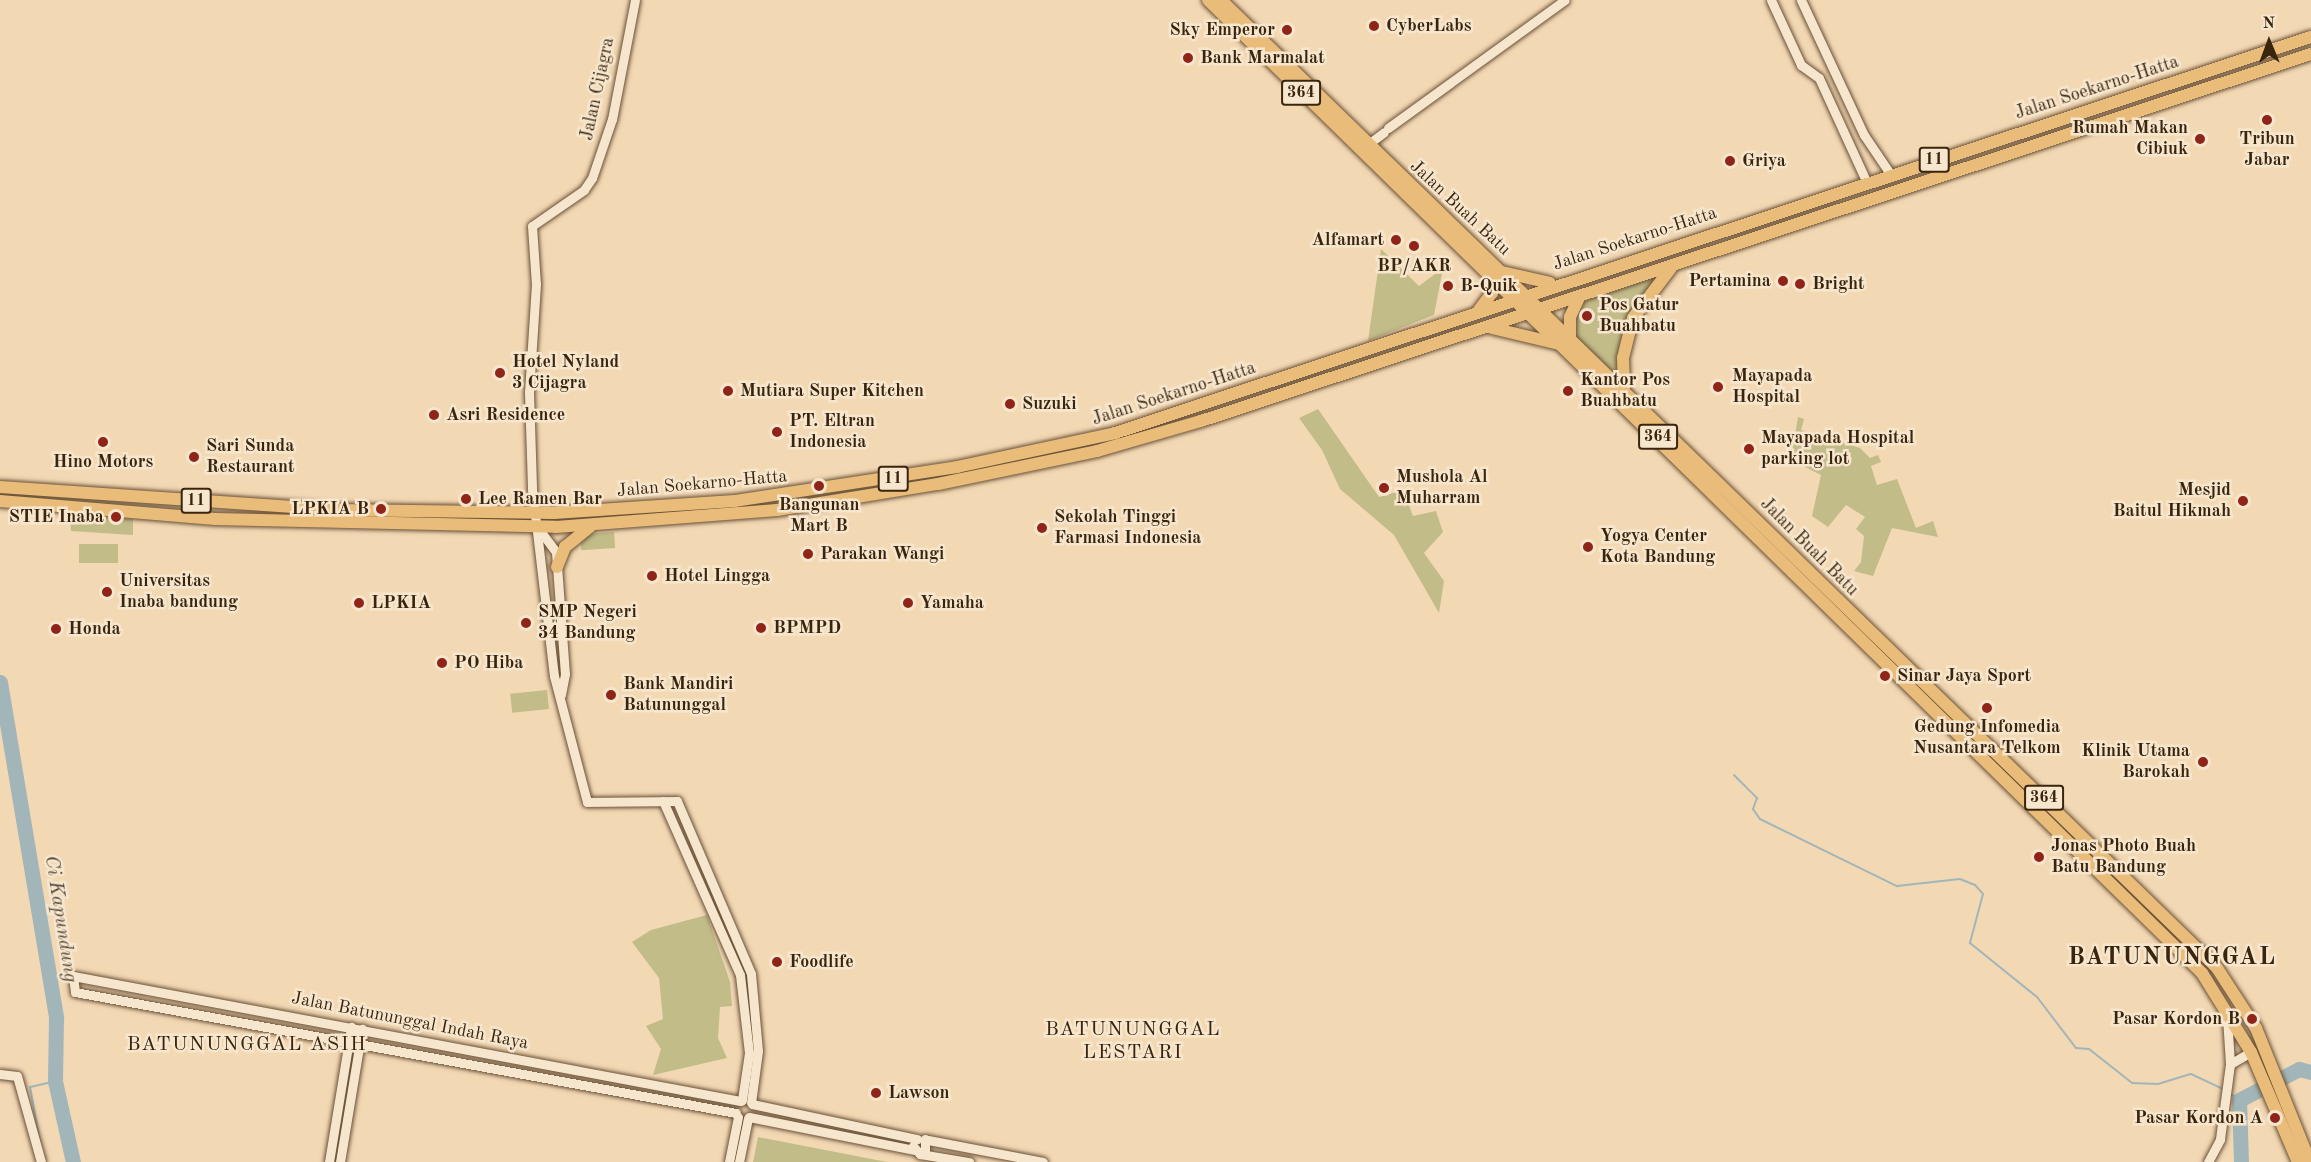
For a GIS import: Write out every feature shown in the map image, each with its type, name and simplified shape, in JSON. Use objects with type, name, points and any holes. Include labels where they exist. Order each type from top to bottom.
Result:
[{"type":"main road","name":"Jalan Buah Batu","points":[[1208,0],[1491,279],[2079,831],[2217,968],[2236,992],[2268,1054],[2308,1142],[2310,1162]]},
{"type":"main road","name":"Jalan Buah Batu","points":[[1221,0],[1367,145],[1624,387],[1757,529],[2202,973],[2225,1006],[2252,1054],[2298,1162]]},
{"type":"main road","name":"Jalan Soekarno-Hatta","points":[[1,487],[336,510],[535,513],[790,495],[1089,440],[1525,294],[2311,37]]},
{"type":"main road","name":"Jalan Soekarno-Hatta","points":[[1,501],[215,519],[538,528],[597,525],[825,503],[1097,451],[1543,310],[2311,54]]},
{"type":"main road","points":[[1624,387],[1624,351],[1633,318],[1674,265]]},
{"type":"main road","points":[[1502,272],[1558,284]]},
{"type":"main road","points":[[1478,311],[1492,292],[1491,279]]},
{"type":"main road","points":[[1570,338],[1570,317],[1579,298]]},
{"type":"main road","points":[[1485,327],[1559,344]]},
{"type":"main road","points":[[557,567],[572,539],[597,525]]},
{"type":"main road","points":[[2069,842],[2079,831]]},
{"type":"street","name":"Jalan Cijagra","points":[[635,0],[612,119],[591,178],[584,190],[540,217],[532,226],[536,284],[529,392],[535,513],[554,676],[587,802],[663,801]]},
{"type":"street","points":[[1367,145],[1565,0]]},
{"type":"street","points":[[1771,0],[1801,65],[1819,78],[1868,183]]},
{"type":"street","points":[[1801,0],[1864,135],[1891,174]]},
{"type":"street","points":[[538,528],[554,543],[565,674],[561,697]]},
{"type":"street","points":[[729,1162],[743,1116],[758,1051],[751,974],[677,801],[663,801],[740,975],[749,1053],[746,1102],[743,1116],[739,1162]]},
{"type":"street","name":"Jalan Batununggal Indah Raya","points":[[925,1154],[743,1116],[75,992],[73,976],[746,1102],[928,1140]]},
{"type":"street","points":[[2208,1162],[2220,1139],[2224,1083],[2230,1064],[2225,1006]]},
{"type":"street","points":[[329,1162],[351,1027]]},
{"type":"street","points":[[340,1162],[362,1029]]},
{"type":"street","points":[[2230,1064],[2252,1054]]},
{"type":"street","points":[[0,1074],[17,1076],[41,1162]]},
{"type":"street","points":[[914,1150],[917,1139]]},
{"type":"street","points":[[969,1162],[925,1154],[928,1140],[1043,1162]]},
{"type":"shaded area","points":[[1381,249],[1419,286],[1443,268],[1434,315],[1368,341]]},
{"type":"shaded area","points":[[1669,268],[1645,295],[1621,386],[1571,336],[1572,322],[1585,297]]},
{"type":"shaded area","points":[[1318,409],[1379,497],[1403,490],[1413,516],[1436,511],[1443,532],[1424,553],[1444,581],[1439,613],[1394,535],[1340,489],[1322,450],[1299,418]]},
{"type":"shaded area","points":[[1798,417],[1804,419],[1801,430],[1860,448],[1870,458],[1878,455],[1881,462],[1871,466],[1877,485],[1897,479],[1916,528],[1933,521],[1938,537],[1892,528],[1873,576],[1854,571],[1861,562],[1864,536],[1856,529],[1865,517],[1846,505],[1828,527],[1812,516],[1821,475],[1791,460]]},
{"type":"shaded area","points":[[70,512],[133,519],[133,535],[71,531]]},
{"type":"shaded area","points":[[614,532],[615,548],[581,550],[580,534]]},
{"type":"shaded area","points":[[79,544],[118,544],[118,563],[79,563]]},
{"type":"shaded area","points":[[547,690],[549,709],[512,713],[510,694]]},
{"type":"shaded area","points":[[707,915],[730,982],[732,1006],[720,1007],[718,1038],[727,1058],[653,1075],[661,1049],[646,1026],[663,1019],[659,978],[632,942],[651,930]]},
{"type":"shaded area","points":[[758,1137],[887,1162],[753,1162]]},
{"type":"waterway","name":"Ci Kapundung","points":[[0,682],[56,1018],[55,1081],[73,1162]]},
{"type":"waterway","points":[[1734,775],[1757,798],[1753,809],[1760,819],[1897,886],[1960,879],[1975,885],[1983,894],[1970,943],[2037,997],[2076,1048],[2089,1049],[2132,1083],[2158,1084],[2191,1074],[2223,1089]]},
{"type":"waterway","points":[[2241,1162],[2239,1100],[2299,1069],[2311,1072]]},
{"type":"waterway","points":[[41,1147],[30,1087],[55,1081]]},
{"type":"waterway","points":[[2228,1092],[2239,1100]]},
{"type":"place","name":"CyberLabs","points":[[1374,26]]},
{"type":"place","name":"Sky Emperor","points":[[1287,30]]},
{"type":"place","name":"Bank Marmalat","points":[[1188,58]]},
{"type":"place","name":"Tribun Jabar","points":[[2267,120]]},
{"type":"place","name":"Rumah Makan Cibiuk","points":[[2200,139]]},
{"type":"place","name":"Griya","points":[[1730,161]]},
{"type":"place","name":"Alfamart","points":[[1396,240]]},
{"type":"place","name":"BP/AKR","points":[[1414,246]]},
{"type":"place","name":"Pertamina","points":[[1783,281]]},
{"type":"place","name":"Bright","points":[[1800,284]]},
{"type":"place","name":"B-Quik","points":[[1448,286]]},
{"type":"place","name":"Pos Gatur Buahbatu","points":[[1587,316]]},
{"type":"place","name":"Hotel Nyland 3 Cijagra","points":[[500,373]]},
{"type":"place","name":"Mayapada Hospital","points":[[1718,387]]},
{"type":"place","name":"Mutiara Super Kitchen","points":[[728,391]]},
{"type":"place","name":"Kantor Pos Buahbatu","points":[[1568,391]]},
{"type":"place","name":"Suzuki","points":[[1010,404]]},
{"type":"place","name":"Asri Residence","points":[[434,415]]},
{"type":"place","name":"PT. Eltran Indonesia","points":[[777,432]]},
{"type":"place","name":"Hino Motors","points":[[103,442]]},
{"type":"place","name":"Mayapada Hospital parking lot","points":[[1749,449]]},
{"type":"place","name":"Sari Sunda Restaurant","points":[[194,457]]},
{"type":"place","name":"Bangunan Mart B","points":[[819,486]]},
{"type":"place","name":"Mushola Al Muharram","points":[[1384,488]]},
{"type":"place","name":"Lee Ramen Bar","points":[[466,499]]},
{"type":"place","name":"Mesjid Baitul Hikmah","points":[[2243,501]]},
{"type":"place","name":"LPKIA B","points":[[381,509]]},
{"type":"place","name":"STIE Inaba","points":[[116,517]]},
{"type":"place","name":"Sekolah Tinggi Farmasi Indonesia","points":[[1042,528]]},
{"type":"place","name":"Yogya Center Kota Bandung","points":[[1588,547]]},
{"type":"place","name":"Parakan Wangi","points":[[808,554]]},
{"type":"place","name":"Hotel Lingga","points":[[652,576]]},
{"type":"place","name":"Universitas Inaba bandung","points":[[107,592]]},
{"type":"place","name":"LPKIA","points":[[359,603]]},
{"type":"place","name":"Yamaha","points":[[908,603]]},
{"type":"place","name":"SMP Negeri 34 Bandung","points":[[526,623]]},
{"type":"place","name":"BPMPD","points":[[761,628]]},
{"type":"place","name":"Honda","points":[[56,629]]},
{"type":"place","name":"PO Hiba","points":[[442,663]]},
{"type":"place","name":"Sinar Jaya Sport","points":[[1885,676]]},
{"type":"place","name":"Bank Mandiri Batununggal","points":[[611,695]]},
{"type":"place","name":"Gedung Infomedia Nusantara Telkom","points":[[1987,708]]},
{"type":"place","name":"Klinik Utama Barokah","points":[[2203,762]]},
{"type":"place","name":"Jonas Photo Buah Batu Bandung","points":[[2039,857]]},
{"type":"place","name":"Foodlife","points":[[777,962]]},
{"type":"place","name":"Pasar Kordon B","points":[[2252,1019]]},
{"type":"place","name":"Lawson","points":[[876,1093]]},
{"type":"place","name":"Pasar Kordon A","points":[[2275,1118]]},
{"type":"district","name":"BATUNUNGGAL","points":[[2172,959]]},
{"type":"district","name":"BATUNUNGGAL LESTARI","points":[[1133,1042]]},
{"type":"district","name":"BATUNUNGGAL ASIH","points":[[247,1045]]}]
